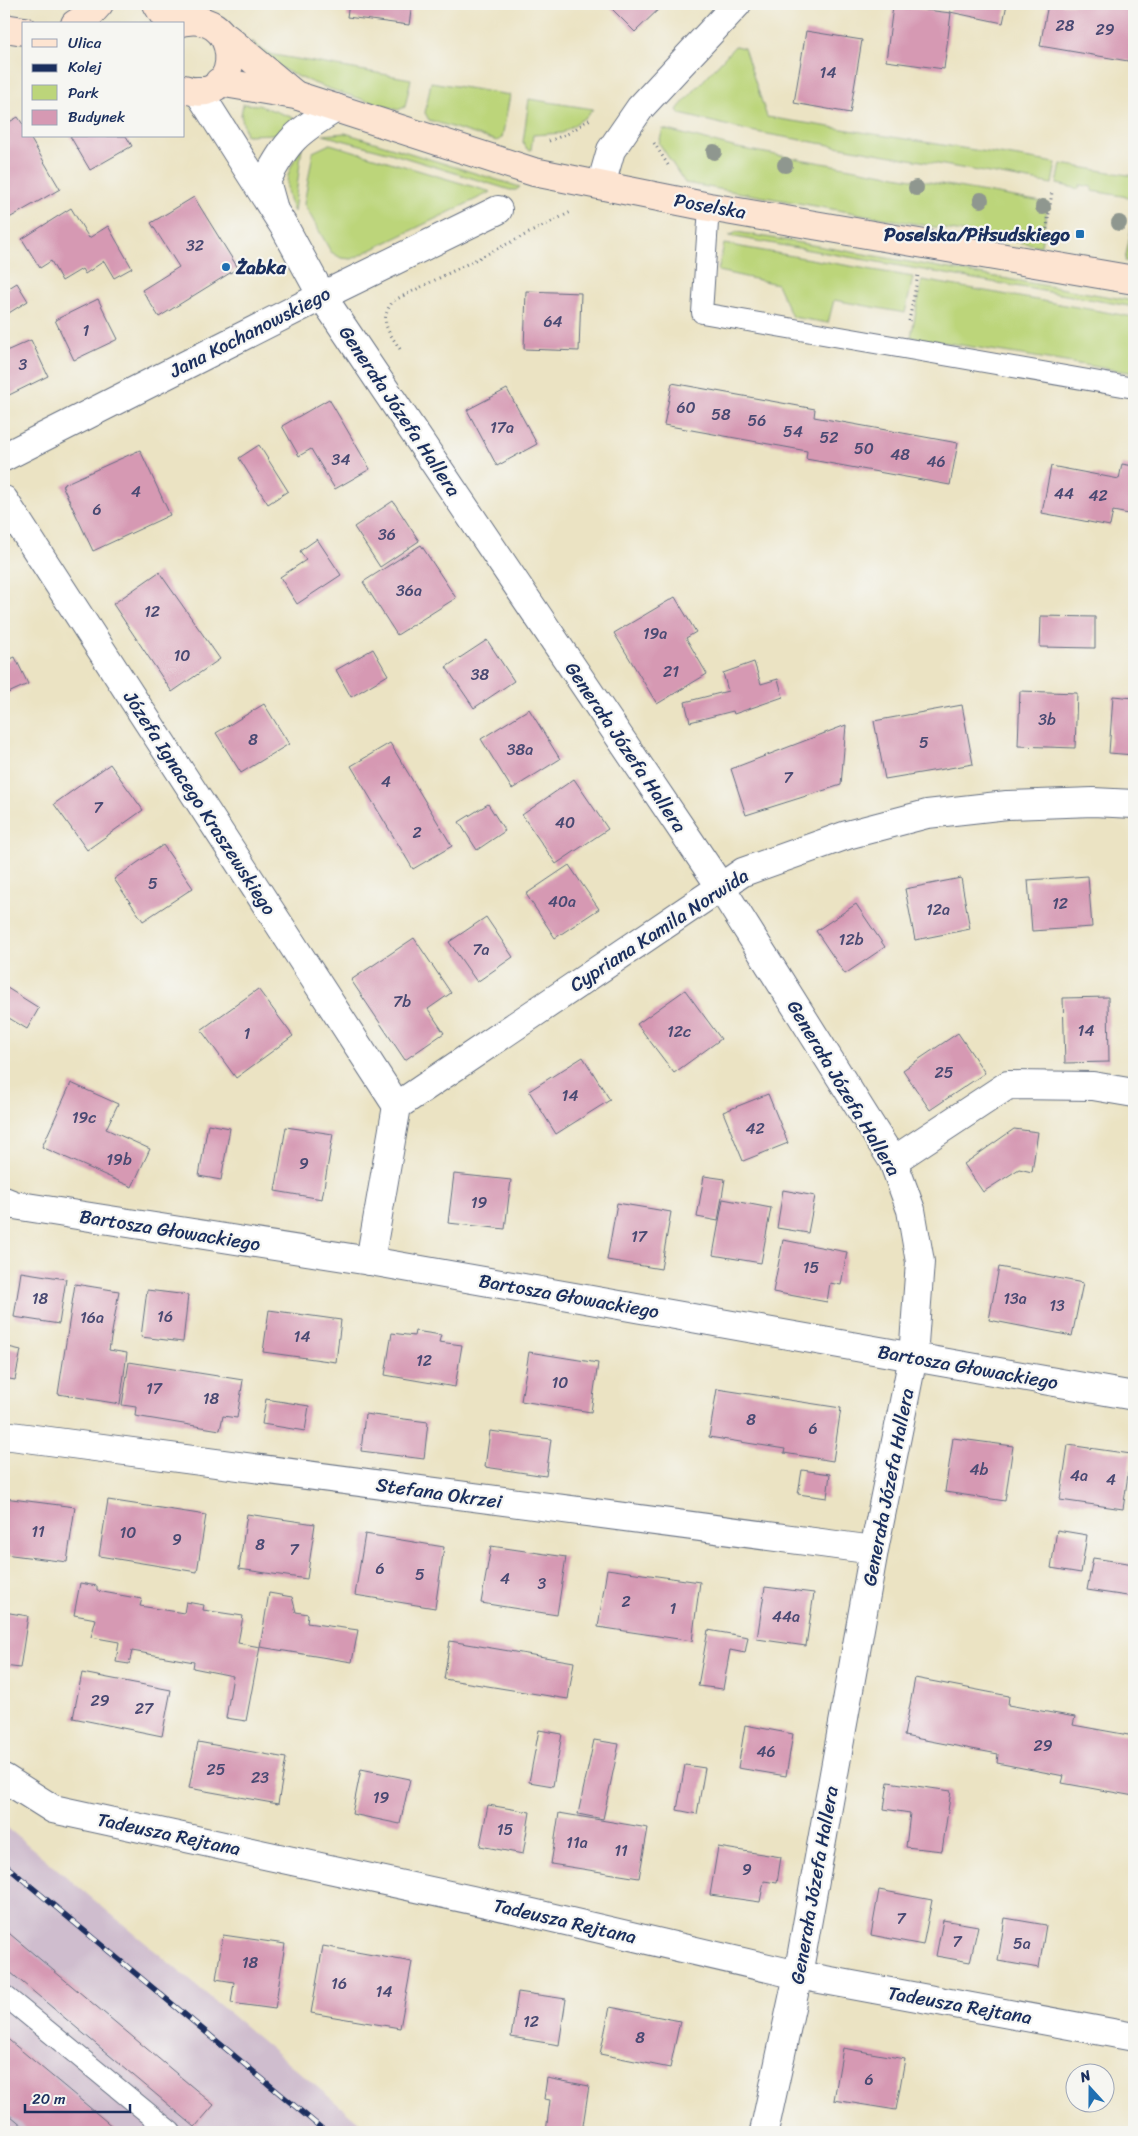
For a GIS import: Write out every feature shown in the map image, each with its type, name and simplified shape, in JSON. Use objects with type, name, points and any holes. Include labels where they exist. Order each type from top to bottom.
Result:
[{"type":"street","points":[[78,22],[89,15],[98,4]]},
{"type":"street","points":[[157,4],[167,22]]},
{"type":"street","points":[[601,185],[611,150],[640,108],[737,4]]},
{"type":"street","points":[[178,22],[186,18],[211,21],[231,50],[230,63],[200,87]]},
{"type":"street","name":"Poselska","points":[[211,21],[295,95]]},
{"type":"street","points":[[4,28],[22,31]]},
{"type":"street","name":"Poselska","points":[[200,87],[295,95],[534,172],[709,207],[1134,280]]},
{"type":"street","name":"Generała Józefa Hallera","points":[[200,87],[274,210],[322,296],[720,886],[893,1161],[911,1210],[920,1262],[913,1357],[874,1550],[798,1975],[764,2132]]},
{"type":"street","name":"Generała Józefa Hallera","points":[[274,210],[266,181],[280,152],[302,129],[336,108]]},
{"type":"street","name":"Jana Kochanowskiego","points":[[4,457],[322,296],[498,210]]},
{"type":"street","name":"Józefa Ignacego Kraszewskiego","points":[[4,500],[396,1106]]},
{"type":"street","name":"Cypriana Kamila Norwida","points":[[396,1106],[743,872],[847,835],[927,814],[1007,805],[1093,802],[1134,804]]},
{"type":"street","points":[[893,1161],[1008,1085],[1093,1086],[1134,1093]]},
{"type":"street","points":[[370,1261],[396,1106]]},
{"type":"street","name":"Bartosza Głowackiego","points":[[4,1202],[370,1261],[1134,1396]]},
{"type":"street","name":"Stefana Okrzei","points":[[4,1435],[874,1550]]},
{"type":"street","name":"Tadeusza Rejtana","points":[[4,1778],[53,1809],[532,1913],[798,1975],[1134,2037]]},
{"type":"lane","points":[[709,207],[702,313],[1134,388]]},
{"type":"lane","points":[[4,1995],[172,2132]]},
{"type":"path","points":[[543,143],[569,133],[590,120],[596,113]]},
{"type":"path","points":[[657,134],[654,143],[673,173]]},
{"type":"path","points":[[1046,236],[1052,192]]},
{"type":"path","points":[[402,353],[386,328],[386,311],[393,301],[574,211]]},
{"type":"path","points":[[904,348],[919,274]]},
{"type":"shaded area","points":[[4,1825],[56,1868],[371,2132],[4,2132]]},
{"type":"green space","points":[[252,41],[264,51],[274,55],[411,79],[405,107],[398,110],[318,85],[277,65],[262,54]]},
{"type":"green space","points":[[735,46],[744,48],[767,117],[1056,163],[1052,184],[750,131],[680,114],[677,110],[680,106]]},
{"type":"green space","points":[[431,82],[510,95],[502,138],[497,141],[429,120],[425,113]]},
{"type":"green space","points":[[529,99],[593,109],[587,116],[562,133],[533,135],[531,150],[527,149],[523,142]]},
{"type":"green space","points":[[243,104],[258,105],[294,118],[277,134],[246,135],[241,115]]},
{"type":"green space","points":[[663,129],[737,148],[1048,203],[1041,246],[685,183],[659,143]]},
{"type":"green space","points":[[345,133],[520,187],[516,190],[510,190],[387,152],[323,135]]},
{"type":"green space","points":[[330,144],[491,192],[352,259],[341,258],[331,252],[304,204],[313,152]]},
{"type":"green space","points":[[302,147],[294,212],[287,185],[289,171]]},
{"type":"green space","points":[[1061,164],[1134,176],[1134,198],[1092,191],[1092,187],[1080,185],[1079,189],[1057,184]]},
{"type":"green space","points":[[1134,219],[1134,262],[1125,261]]},
{"type":"green space","points":[[737,232],[1134,301],[1134,307],[729,236]]},
{"type":"green space","points":[[724,244],[913,277],[905,313],[834,300],[828,323],[792,317],[777,284],[718,271]]},
{"type":"green space","points":[[922,280],[1134,317],[1134,373],[911,337]]},
{"type":"building","points":[[349,4],[412,4],[409,25],[347,17]]},
{"type":"building","points":[[607,4],[664,4],[635,32]]},
{"type":"building","points":[[952,4],[1007,4],[1003,23],[950,12]]},
{"type":"building","points":[[1048,4],[1134,6],[1134,62],[1040,46]]},
{"type":"building","points":[[893,6],[951,13],[944,69],[886,61]]},
{"type":"building","points":[[806,31],[862,40],[850,113],[794,103]]},
{"type":"building","points":[[18,117],[22,123],[22,138],[30,138],[60,189],[4,221],[4,125]]},
{"type":"building","points":[[71,138],[127,138],[132,146],[90,170]]},
{"type":"building","points":[[194,197],[238,268],[159,317],[142,290],[179,267],[151,223]]},
{"type":"building","points":[[71,208],[89,238],[108,226],[132,268],[114,278],[104,261],[85,274],[82,269],[62,281],[51,261],[40,268],[22,239]]},
{"type":"building","points":[[17,283],[28,301],[4,316],[4,291]]},
{"type":"building","points":[[526,291],[581,293],[579,351],[524,349]]},
{"type":"building","points":[[98,299],[118,339],[74,360],[55,320]]},
{"type":"building","points":[[31,340],[48,376],[5,397],[4,352]]},
{"type":"building","points":[[672,383],[815,409],[814,417],[958,443],[950,485],[806,459],[807,451],[664,425]]},
{"type":"building","points":[[507,389],[537,444],[497,466],[467,410]]},
{"type":"building","points":[[329,399],[370,469],[335,489],[311,449],[299,456],[282,426]]},
{"type":"building","points":[[259,445],[288,491],[268,504],[239,458]]},
{"type":"building","points":[[140,450],[170,515],[93,551],[62,485]]},
{"type":"building","points":[[1122,464],[1134,466],[1134,515],[1113,511],[1110,526],[1042,513],[1051,466],[1119,479]]},
{"type":"building","points":[[393,501],[419,541],[380,567],[354,527]]},
{"type":"building","points":[[317,539],[341,575],[297,604],[280,577],[306,560],[300,551]]},
{"type":"building","points":[[421,545],[456,598],[397,635],[363,582]]},
{"type":"building","points":[[159,572],[220,659],[172,692],[113,604]]},
{"type":"building","points":[[675,597],[696,632],[686,638],[707,674],[657,704],[614,633]]},
{"type":"building","points":[[1041,616],[1095,617],[1095,648],[1040,647]]},
{"type":"building","points":[[487,640],[514,681],[474,708],[446,667]]},
{"type":"building","points":[[373,649],[388,675],[351,697],[336,670]]},
{"type":"building","points":[[15,657],[28,684],[4,695],[4,662]]},
{"type":"building","points":[[754,662],[761,684],[778,679],[783,697],[734,714],[733,711],[690,722],[685,702],[728,691],[723,673]]},
{"type":"building","points":[[1020,691],[1077,693],[1075,748],[1018,746]]},
{"type":"building","points":[[1113,696],[1134,698],[1134,755],[1109,753]]},
{"type":"building","points":[[264,704],[289,744],[241,773],[216,733]]},
{"type":"building","points":[[962,705],[973,764],[885,779],[874,721]]},
{"type":"building","points":[[529,709],[560,759],[512,789],[481,739]]},
{"type":"building","points":[[846,725],[841,785],[746,815],[731,769]]},
{"type":"building","points":[[390,743],[452,846],[413,869],[351,766]]},
{"type":"building","points":[[110,764],[143,810],[87,850],[54,804]]},
{"type":"building","points":[[574,779],[608,829],[556,864],[522,815]]},
{"type":"building","points":[[488,804],[505,831],[477,850],[459,822]]},
{"type":"building","points":[[163,845],[193,888],[143,921],[114,879]]},
{"type":"building","points":[[569,865],[599,909],[555,938],[526,894]]},
{"type":"building","points":[[1088,876],[1092,927],[1032,931],[1028,880]]},
{"type":"building","points":[[961,878],[970,929],[915,940],[905,889]]},
{"type":"building","points":[[856,904],[885,947],[845,974],[816,931]]},
{"type":"building","points":[[486,917],[513,957],[477,982],[449,942]]},
{"type":"building","points":[[414,938],[451,993],[428,1009],[444,1033],[405,1060],[351,980]]},
{"type":"building","points":[[4,986],[39,1008],[27,1029],[4,1015]]},
{"type":"building","points":[[258,989],[293,1036],[236,1078],[201,1030]]},
{"type":"building","points":[[685,990],[721,1039],[674,1073],[637,1024]]},
{"type":"building","points":[[1108,997],[1109,1062],[1065,1063],[1063,998]]},
{"type":"building","points":[[958,1033],[985,1073],[930,1110],[903,1070]]},
{"type":"building","points":[[583,1057],[610,1100],[556,1134],[529,1091]]},
{"type":"building","points":[[71,1083],[118,1104],[106,1129],[150,1149],[132,1187],[42,1147]]},
{"type":"building","points":[[768,1094],[788,1143],[743,1161],[723,1112]]},
{"type":"building","points":[[208,1124],[230,1128],[221,1180],[199,1176]]},
{"type":"building","points":[[286,1127],[333,1134],[322,1199],[275,1191]]},
{"type":"building","points":[[1014,1129],[1038,1132],[1032,1172],[1019,1169],[983,1192],[964,1164]]},
{"type":"building","points":[[454,1174],[511,1180],[505,1229],[448,1223]]},
{"type":"building","points":[[704,1176],[725,1179],[718,1221],[697,1217]]},
{"type":"building","points":[[783,1190],[815,1196],[808,1233],[777,1228]]},
{"type":"building","points":[[723,1199],[771,1208],[761,1263],[713,1255]]},
{"type":"building","points":[[617,1203],[671,1212],[661,1269],[607,1260]]},
{"type":"building","points":[[783,1240],[847,1252],[841,1285],[830,1283],[827,1302],[773,1292]]},
{"type":"building","points":[[999,1267],[1083,1283],[1072,1336],[989,1320]]},
{"type":"building","points":[[21,1272],[66,1279],[59,1324],[14,1317]]},
{"type":"building","points":[[75,1284],[119,1291],[109,1350],[127,1353],[120,1404],[58,1394]]},
{"type":"building","points":[[147,1290],[188,1295],[183,1342],[141,1337]]},
{"type":"building","points":[[269,1310],[341,1320],[336,1362],[263,1352]]},
{"type":"building","points":[[415,1331],[441,1335],[439,1342],[462,1345],[455,1387],[385,1375],[392,1333],[414,1336]]},
{"type":"building","points":[[4,1346],[21,1350],[15,1380],[4,1378]]},
{"type":"building","points":[[529,1352],[598,1363],[591,1412],[521,1401]]},
{"type":"building","points":[[129,1362],[243,1380],[237,1418],[223,1416],[220,1430],[135,1416],[136,1407],[122,1405]]},
{"type":"building","points":[[717,1389],[841,1408],[833,1461],[784,1453],[785,1449],[709,1437]]},
{"type":"building","points":[[266,1399],[309,1406],[305,1431],[262,1424]]},
{"type":"building","points":[[365,1414],[428,1422],[424,1459],[361,1451]]},
{"type":"building","points":[[490,1431],[551,1439],[546,1476],[485,1467]]},
{"type":"building","points":[[953,1438],[1013,1446],[1005,1501],[945,1492]]},
{"type":"building","points":[[1068,1445],[1131,1454],[1123,1509],[1060,1500]]},
{"type":"building","points":[[802,1470],[830,1474],[827,1498],[798,1494]]},
{"type":"building","points":[[4,1498],[75,1507],[67,1562],[4,1554]]},
{"type":"building","points":[[108,1500],[206,1515],[197,1572],[99,1556]]},
{"type":"building","points":[[247,1514],[315,1524],[307,1579],[239,1569]]},
{"type":"building","points":[[1057,1530],[1087,1535],[1081,1573],[1051,1568]]},
{"type":"building","points":[[365,1534],[444,1547],[435,1608],[355,1595]]},
{"type":"building","points":[[491,1546],[566,1557],[557,1615],[481,1603]]},
{"type":"building","points":[[1093,1558],[1134,1564],[1134,1597],[1087,1590]]},
{"type":"building","points":[[607,1569],[700,1582],[692,1641],[598,1627]]},
{"type":"building","points":[[80,1583],[97,1586],[97,1591],[142,1599],[140,1606],[184,1613],[186,1602],[204,1605],[203,1610],[243,1616],[238,1643],[260,1647],[246,1721],[226,1718],[233,1676],[193,1668],[194,1662],[132,1651],[129,1664],[116,1662],[119,1642],[91,1637],[96,1619],[74,1615]]},
{"type":"building","points":[[765,1587],[814,1593],[806,1646],[757,1639]]},
{"type":"building","points":[[269,1593],[292,1597],[296,1612],[308,1614],[307,1623],[358,1630],[352,1662],[260,1647]]},
{"type":"building","points":[[4,1612],[28,1616],[20,1668],[4,1666]]},
{"type":"building","points":[[708,1630],[748,1637],[745,1653],[730,1650],[723,1689],[698,1686]]},
{"type":"building","points":[[450,1641],[574,1662],[568,1699],[444,1679]]},
{"type":"building","points":[[82,1673],[171,1690],[162,1736],[73,1718]]},
{"type":"building","points":[[915,1678],[1009,1696],[1008,1705],[1075,1717],[1073,1725],[1134,1736],[1134,1796],[1062,1783],[1064,1776],[997,1763],[998,1754],[904,1736]]},
{"type":"building","points":[[745,1725],[793,1734],[786,1776],[738,1768]]},
{"type":"building","points":[[539,1730],[562,1734],[553,1786],[529,1782]]},
{"type":"building","points":[[594,1740],[619,1744],[603,1819],[578,1814]]},
{"type":"building","points":[[198,1742],[286,1758],[278,1804],[189,1788]]},
{"type":"building","points":[[685,1765],[705,1768],[697,1814],[677,1810]]},
{"type":"building","points":[[361,1769],[410,1779],[400,1824],[352,1814]]},
{"type":"building","points":[[888,1782],[951,1791],[942,1851],[906,1847],[910,1813],[884,1809]]},
{"type":"building","points":[[488,1805],[530,1812],[523,1854],[480,1846]]},
{"type":"building","points":[[559,1813],[648,1828],[639,1878],[551,1864]]},
{"type":"building","points":[[718,1847],[781,1857],[777,1883],[764,1881],[760,1902],[710,1895]]},
{"type":"building","points":[[879,1890],[932,1900],[923,1945],[871,1935]]},
{"type":"building","points":[[1005,1918],[1046,1925],[1039,1968],[998,1961]]},
{"type":"building","points":[[943,1920],[978,1926],[970,1962],[936,1956]]},
{"type":"building","points":[[4,1929],[214,2105],[195,2127],[4,1967]]},
{"type":"building","points":[[223,1935],[285,1944],[275,2009],[231,2003],[234,1982],[216,1979]]},
{"type":"building","points":[[323,1946],[412,1962],[400,2028],[311,2013]]},
{"type":"building","points":[[518,1992],[566,1999],[559,2045],[511,2037]]},
{"type":"building","points":[[610,2007],[680,2021],[670,2068],[600,2054]]},
{"type":"building","points":[[4,2036],[119,2132],[30,2132],[4,2110]]},
{"type":"building","points":[[843,2048],[905,2059],[896,2110],[834,2100]]},
{"type":"building","points":[[547,2078],[589,2086],[582,2132],[546,2132],[550,2100],[544,2099]]},
{"type":"railway","points":[[4,1864],[326,2132]]},
{"type":"place","name":"Poselska/Piłsudskiego","points":[[1080,234]]},
{"type":"place","name":"Żabka","points":[[226,267]]}]
